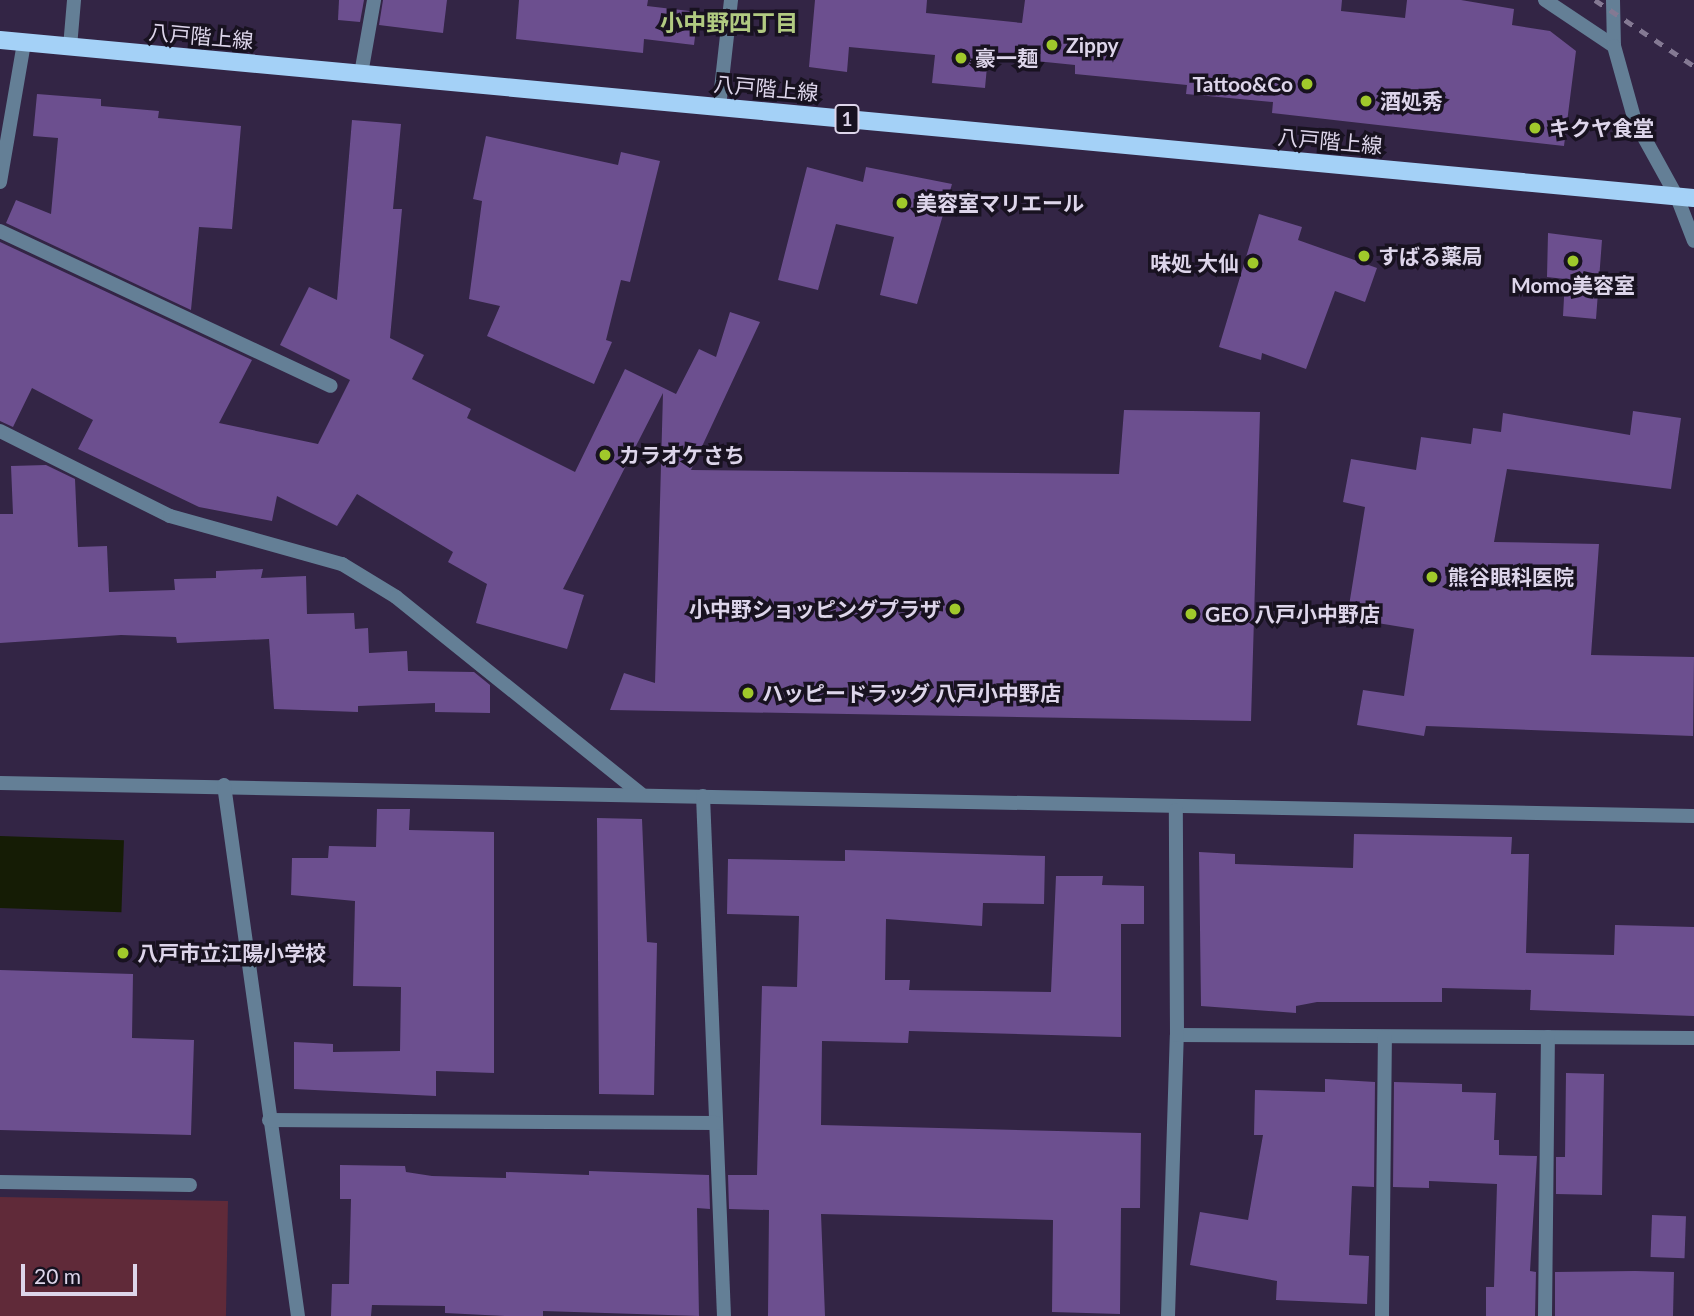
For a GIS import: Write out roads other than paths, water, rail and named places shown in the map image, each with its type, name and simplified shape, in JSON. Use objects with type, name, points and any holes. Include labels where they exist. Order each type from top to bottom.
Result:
[{"type":"main road","name":"八戸階上線","points":[[0,40],[1686,197]]},
{"type":"street","points":[[70,47],[74,0]]},
{"type":"street","points":[[361,74],[374,0]]},
{"type":"street","points":[[719,107],[731,0]]},
{"type":"street","points":[[1545,0],[1614,46]]},
{"type":"street","points":[[1613,0],[1614,46],[1635,121],[1686,197],[1694,241]]},
{"type":"street","points":[[0,182],[24,43]]},
{"type":"street","points":[[0,231],[331,386]]},
{"type":"street","points":[[0,431],[170,516],[342,564],[396,597],[641,794]]},
{"type":"street","points":[[0,783],[641,794],[1176,810],[1694,816]]},
{"type":"street","points":[[224,785],[298,1316]]},
{"type":"street","points":[[702,796],[724,1316]]},
{"type":"street","points":[[1168,1316],[1177,1035],[1176,810]]},
{"type":"street","points":[[1177,1035],[1694,1038]]},
{"type":"street","points":[[1382,1316],[1385,1037]]},
{"type":"street","points":[[1545,1316],[1548,1037]]},
{"type":"street","points":[[269,1120],[716,1123]]},
{"type":"street","points":[[0,1182],[190,1185]]},
{"type":"railway","points":[[1595,0],[1694,66]]},
{"type":"place","name":"Zippy","points":[[1052,45]]},
{"type":"place","name":"豪一麺","points":[[961,58]]},
{"type":"place","name":"Tattoo&Co","points":[[1307,84]]},
{"type":"place","name":"酒処秀","points":[[1366,101]]},
{"type":"place","name":"キクヤ食堂","points":[[1535,128]]},
{"type":"place","name":"美容室マリエール","points":[[902,203]]},
{"type":"place","name":"すばる薬局","points":[[1364,256]]},
{"type":"place","name":"Momo美容室","points":[[1573,261]]},
{"type":"place","name":"味処 大仙","points":[[1253,263]]},
{"type":"place","name":"カラオケさち","points":[[605,455]]},
{"type":"place","name":"熊谷眼科医院","points":[[1432,577]]},
{"type":"place","name":"小中野ショッピングプラザ","points":[[955,609]]},
{"type":"place","name":"GEO 八戸小中野店","points":[[1191,614]]},
{"type":"place","name":"ハッピードラッグ 八戸小中野店","points":[[748,693]]},
{"type":"place","name":"八戸市立江陽小学校","points":[[123,953]]},
{"type":"district","name":"小中野四丁目","points":[[729,22]]}]
